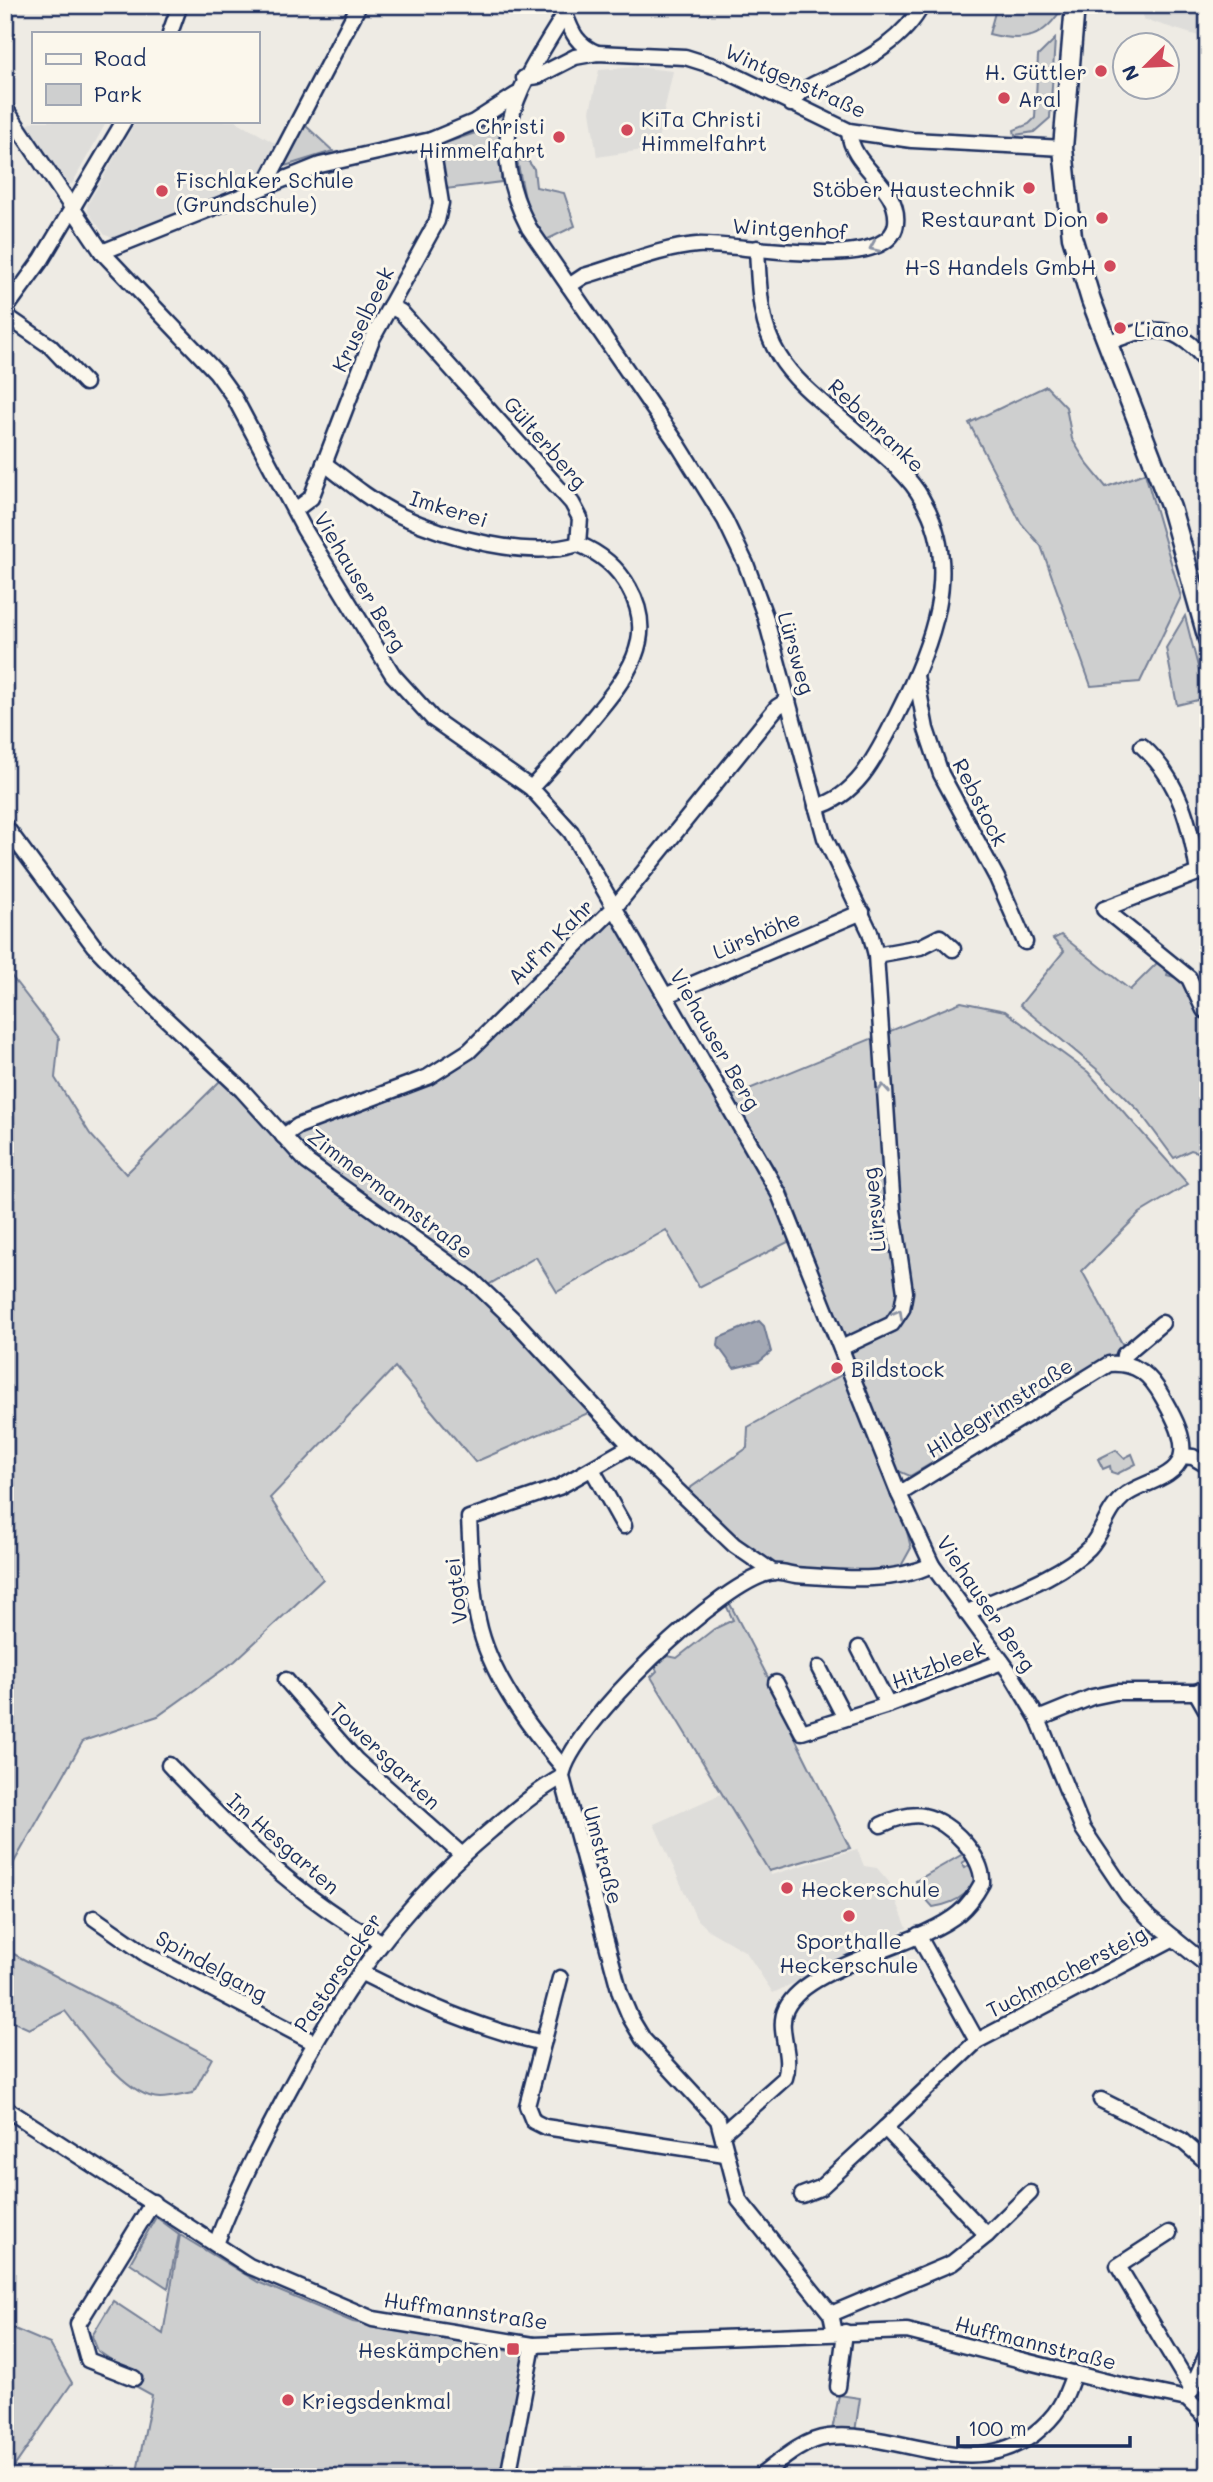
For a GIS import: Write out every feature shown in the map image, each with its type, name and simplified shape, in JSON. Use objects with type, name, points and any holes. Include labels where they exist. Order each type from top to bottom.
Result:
[{"type":"main road","points":[[1074,5],[1063,148],[1065,193],[1072,237],[1107,343],[1167,495],[1208,639]]},
{"type":"street","points":[[170,32],[180,5]]},
{"type":"street","points":[[265,185],[359,5]]},
{"type":"street","points":[[791,104],[804,90],[885,46],[904,31],[922,5]]},
{"type":"street","points":[[568,10],[576,39],[582,47],[597,53]]},
{"type":"street","name":"Lürsweg","points":[[568,10],[516,95],[507,149],[512,192],[529,228],[679,446],[725,520],[746,564],[765,616],[825,838],[862,912],[876,955],[892,1196],[904,1300],[892,1324],[841,1348]]},
{"type":"street","name":"Wintgenstraße","points":[[524,78],[538,76],[575,57],[597,53],[685,57],[720,68],[849,131],[912,140],[1063,148]]},
{"type":"street","points":[[102,252],[320,165],[431,140],[474,122],[500,102],[516,95]]},
{"type":"street","name":"Viehauser Berg","points":[[5,108],[102,252],[216,372],[234,397],[295,510],[393,675],[433,719],[531,788],[571,832],[616,906],[779,1194],[899,1494],[932,1565],[1002,1662],[1038,1720],[1083,1829],[1128,1896],[1208,1966]]},
{"type":"street","points":[[85,383],[50,346],[5,313],[42,259],[123,122]]},
{"type":"street","name":"Wintgenhof","points":[[569,286],[584,276],[678,248],[708,245],[850,253],[869,251],[892,236],[897,224],[895,208],[887,193],[857,157],[849,142],[849,131]]},
{"type":"street","name":"Kruselbeek","points":[[295,510],[311,498],[372,339],[437,221],[441,203],[431,140]]},
{"type":"street","name":"Rebenranke","points":[[757,248],[760,298],[767,331],[780,358],[798,379],[903,474],[922,499],[937,534],[943,567],[942,600],[916,676],[886,735],[853,787],[840,799],[816,807]]},
{"type":"street","name":"Gülterberg","points":[[390,306],[401,312],[572,503],[580,518],[578,544]]},
{"type":"street","points":[[1107,343],[1139,330],[1173,334],[1189,341],[1208,363]]},
{"type":"street","name":"Imkerei","points":[[324,463],[384,507],[434,529],[520,548],[553,549],[578,544]]},
{"type":"street","points":[[531,788],[627,676],[638,653],[641,620],[634,597],[622,575],[606,559],[578,544]]},
{"type":"street","name":"Rebstock","points":[[916,676],[926,729],[941,774],[997,878],[1025,942]]},
{"type":"street","name":"Auf'm Kahr","points":[[283,1136],[298,1126],[386,1094],[451,1064],[468,1051],[616,906],[776,707],[788,700]]},
{"type":"street","points":[[1142,747],[1156,759],[1182,803],[1203,874],[1104,909],[1189,978],[1204,1010]]},
{"type":"street","name":"Zimmermannstraße","points":[[5,826],[94,946],[155,1010],[242,1090],[307,1162],[472,1280],[517,1323],[631,1446],[734,1545],[774,1572]]},
{"type":"street","name":"Lürshöhe","points":[[667,995],[862,912]]},
{"type":"street","points":[[876,955],[920,947],[940,937],[953,949]]},
{"type":"street","name":"Hildegrimstraße","points":[[899,1494],[1109,1364],[1123,1363],[1124,1355],[1162,1323]]},
{"type":"street","points":[[966,1613],[1070,1564],[1090,1547],[1115,1504],[1137,1487],[1175,1467],[1182,1456],[1181,1438],[1161,1393],[1146,1373],[1134,1365],[1123,1363]]},
{"type":"street","name":"Vogtei","points":[[563,1772],[509,1692],[481,1634],[474,1594],[469,1518],[559,1487],[631,1446]]},
{"type":"street","points":[[1182,1456],[1193,1457],[1208,1466]]},
{"type":"street","points":[[592,1469],[624,1526]]},
{"type":"street","points":[[563,1772],[593,1720],[688,1624],[729,1594],[774,1572],[892,1578],[932,1565]]},
{"type":"street","name":"Hitzbleek","points":[[859,1648],[888,1704]]},
{"type":"street","name":"Hitzbleek","points":[[776,1683],[802,1732],[1002,1662]]},
{"type":"street","points":[[819,1668],[845,1718]]},
{"type":"street","name":"Towersgarten","points":[[286,1679],[356,1760],[462,1855]]},
{"type":"street","points":[[1038,1720],[1092,1697],[1116,1692],[1202,1690],[1208,1713]]},
{"type":"street","name":"Im Hesgarten","points":[[169,1765],[243,1839],[288,1877],[343,1919],[381,1941]]},
{"type":"street","name":"Pastorsacker","points":[[216,2244],[233,2198],[313,2042],[381,1941],[421,1894],[462,1855],[563,1772]]},
{"type":"street","name":"Umstraße","points":[[563,1772],[620,1993],[631,2018],[652,2050],[718,2120],[739,2200],[831,2314],[840,2333]]},
{"type":"street","points":[[723,2133],[785,2078],[789,2067],[784,2018],[785,2010],[792,2000],[816,1979],[918,1935],[958,1913],[974,1897],[982,1883],[981,1866],[965,1845],[933,1818],[920,1815],[881,1825]]},
{"type":"street","name":"Spindelgang","points":[[94,1917],[147,1955],[313,2042]]},
{"type":"street","name":"Tuchmachersteig","points":[[918,1935],[976,2042]]},
{"type":"street","name":"Tuchmachersteig","points":[[802,2195],[820,2188],[976,2042],[1174,1938]]},
{"type":"street","points":[[360,1972],[428,2007],[504,2034],[543,2043]]},
{"type":"street","points":[[560,1978],[527,2106],[531,2118],[545,2127],[725,2154]]},
{"type":"street","points":[[1101,2100],[1181,2140],[1208,2163]]},
{"type":"street","name":"Huffmannstraße","points":[[5,2108],[259,2270],[366,2316],[533,2345],[906,2331],[1074,2374],[1189,2394]]},
{"type":"street","points":[[885,2128],[986,2235]]},
{"type":"street","points":[[831,2314],[952,2263],[1030,2193]]},
{"type":"street","points":[[134,2378],[88,2360],[78,2324],[153,2202]]},
{"type":"street","points":[[1169,2232],[1118,2266],[1189,2394],[1208,2419]]},
{"type":"street","points":[[838,2387],[840,2333]]},
{"type":"street","points":[[526,2477],[509,2475],[533,2345]]},
{"type":"street","points":[[1189,2394],[1208,2352]]},
{"type":"street","points":[[759,2477],[808,2443],[827,2437],[852,2438],[957,2457],[993,2455],[1024,2441],[1046,2424],[1064,2404],[1074,2374]]},
{"type":"shaded area","points":[[1144,5],[1208,5],[1208,39],[1143,19]]},
{"type":"shaded area","name":"KiTa Christi Himmelfahrt","points":[[636,67],[673,71],[656,148],[597,157],[590,111],[599,70]]},
{"type":"shaded area","points":[[33,122],[106,122],[72,184],[64,183],[24,128]]},
{"type":"shaded area","name":"Fischlaker Schule (Grundschule)","points":[[135,122],[238,122],[280,146],[264,176],[113,238],[105,235],[88,212],[87,205]]},
{"type":"shaded area","points":[[759,1321],[764,1326],[771,1352],[759,1362],[734,1368],[718,1346],[719,1338]]},
{"type":"shaded area","name":"Heckerschule","points":[[721,1794],[771,1875],[857,1849],[864,1866],[877,1868],[889,1882],[907,1928],[773,1993],[746,1952],[710,1931],[696,1918],[654,1824]]},
{"type":"green space","points":[[997,5],[1064,5],[1041,31],[1032,36],[1013,38],[989,34]]},
{"type":"green space","points":[[1055,39],[1050,118],[1034,132],[1015,135],[1014,130],[1029,124],[1035,118],[1038,56]]},
{"type":"green space","points":[[503,111],[501,182],[446,189],[439,145],[481,131]]},
{"type":"green space","points":[[305,125],[333,151],[285,166],[284,162]]},
{"type":"green space","points":[[517,160],[528,161],[534,169],[536,187],[564,193],[575,226],[546,240],[527,208]]},
{"type":"green space","points":[[1046,386],[1066,407],[1072,439],[1106,487],[1145,473],[1181,597],[1140,682],[1091,686],[1041,546],[1021,523],[969,423]]},
{"type":"green space","points":[[1185,616],[1206,698],[1177,705],[1166,648]]},
{"type":"green space","points":[[614,913],[775,1197],[790,1241],[699,1287],[666,1230],[557,1292],[536,1257],[488,1285],[341,1179],[277,1125],[459,1065]]},
{"type":"green space","points":[[1061,935],[1130,990],[1161,959],[1169,969],[1167,975],[1186,980],[1208,1022],[1208,1155],[1191,1150],[1174,1158],[1139,1111],[1099,1071],[1020,1005],[1064,951],[1053,939]]},
{"type":"green space","points":[[5,968],[59,1038],[55,1078],[90,1134],[126,1174],[225,1076],[282,1147],[457,1272],[593,1411],[475,1462],[395,1367],[270,1498],[323,1579],[235,1661],[158,1716],[83,1741],[5,1878]]},
{"type":"green space","points":[[961,1002],[1005,1011],[1088,1072],[1188,1184],[1140,1213],[1082,1271],[1125,1349],[910,1476],[894,1469],[788,1192],[732,1096]]},
{"type":"green space","points":[[845,1373],[903,1515],[911,1548],[900,1568],[886,1573],[777,1569],[737,1542],[686,1491],[747,1448],[748,1427]]},
{"type":"green space","points":[[1116,1450],[1124,1458],[1132,1454],[1136,1464],[1117,1474],[1111,1472],[1110,1466],[1103,1469],[1098,1459]]},
{"type":"green space","points":[[729,1602],[794,1728],[791,1730],[850,1848],[769,1871],[651,1677],[657,1671],[655,1667],[668,1656],[677,1658],[714,1629],[733,1620],[726,1605]]},
{"type":"green space","points":[[963,1854],[967,1860],[962,1863],[965,1868],[971,1864],[974,1873],[971,1888],[950,1903],[933,1907],[916,1881]]},
{"type":"green space","points":[[8,1951],[212,2058],[193,2093],[160,2098],[133,2088],[107,2064],[65,2011],[29,2029],[5,2018]]},
{"type":"green space","points":[[156,2217],[179,2234],[168,2288],[130,2263]]},
{"type":"green space","points":[[180,2235],[258,2282],[353,2322],[525,2354],[502,2477],[136,2477],[152,2395],[130,2383],[133,2375],[98,2351],[92,2336],[113,2301],[163,2334]]},
{"type":"green space","points":[[5,2325],[50,2344],[72,2383],[7,2477]]},
{"type":"green space","points":[[839,2395],[860,2398],[855,2432],[832,2430]]},
{"type":"place","name":"H. Güttler","points":[[1101,71]]},
{"type":"place","name":"Aral","points":[[1004,98]]},
{"type":"place","name":"KiTa Christi Himmelfahrt","points":[[627,130]]},
{"type":"place","name":"Christi Himmelfahrt","points":[[559,137]]},
{"type":"place","name":"Stöber Haustechnik","points":[[1029,188]]},
{"type":"place","name":"Fischlaker Schule (Grundschule)","points":[[162,191]]},
{"type":"place","name":"Restaurant Dion","points":[[1102,218]]},
{"type":"place","name":"H-S Handels GmbH","points":[[1110,266]]},
{"type":"place","name":"Liano","points":[[1120,328]]},
{"type":"place","name":"Bildstock","points":[[837,1368]]},
{"type":"place","name":"Heckerschule","points":[[787,1888]]},
{"type":"place","name":"Sporthalle Heckerschule","points":[[849,1916]]},
{"type":"place","name":"Heskämpchen","points":[[513,2349]]},
{"type":"place","name":"Kriegsdenkmal","points":[[288,2400]]}]
